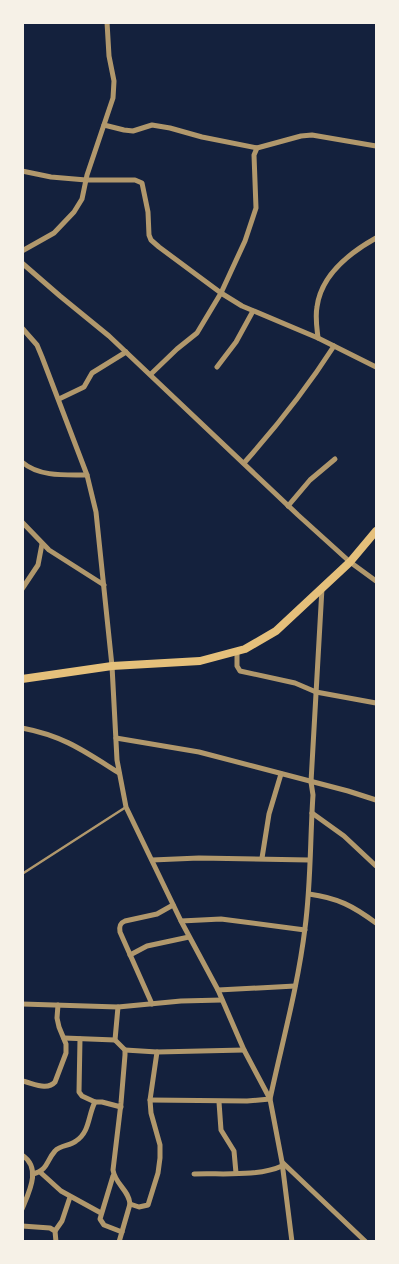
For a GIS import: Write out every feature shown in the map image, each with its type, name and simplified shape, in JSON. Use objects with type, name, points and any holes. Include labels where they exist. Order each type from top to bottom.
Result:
[{"type":"main road","points":[[22,679],[112,666],[200,661],[245,649],[276,631],[350,562],[376,531]]},
{"type":"street","points":[[22,251],[54,234],[74,212],[82,199],[86,180],[113,98],[114,88],[108,47],[107,22]]},
{"type":"street","points":[[104,126],[133,131],[152,125],[257,148],[301,136],[312,135],[376,146]]},
{"type":"street","points":[[151,374],[197,333],[221,293],[245,241],[256,208],[254,155],[257,148]]},
{"type":"street","points":[[22,171],[51,177],[86,180],[135,180],[142,183],[151,240],[221,293],[253,311],[318,338],[376,367]]},
{"type":"street","points":[[318,338],[316,308],[320,292],[327,279],[358,248],[376,238]]},
{"type":"street","points":[[22,263],[151,374],[288,506],[350,562],[376,581]]},
{"type":"street","points":[[217,367],[236,342],[253,311]]},
{"type":"street","points":[[22,328],[37,345],[88,475],[96,512],[112,666],[119,773],[126,807],[189,937],[218,990],[244,1050],[270,1099],[282,1164],[292,1242]]},
{"type":"street","points":[[244,463],[277,426],[318,372],[334,346]]},
{"type":"street","points":[[59,399],[84,387],[92,373],[126,352]]},
{"type":"street","points":[[288,506],[310,480],[334,459]]},
{"type":"street","points":[[22,462],[38,471],[53,474],[88,475]]},
{"type":"street","points":[[22,522],[42,544],[104,586]]},
{"type":"street","points":[[22,589],[38,565],[42,544]]},
{"type":"street","points":[[270,1099],[295,986],[309,894],[313,795],[311,782],[322,588]]},
{"type":"street","points":[[237,651],[237,666],[240,671],[295,683],[316,692],[376,703]]},
{"type":"street","points":[[22,728],[62,739],[119,773]]},
{"type":"street","points":[[116,738],[199,752],[376,800]]},
{"type":"street","points":[[262,858],[269,814],[281,774]]},
{"type":"street","points":[[312,814],[344,836],[376,866]]},
{"type":"street","points":[[152,860],[199,858],[309,860]]},
{"type":"street","points":[[309,894],[345,902],[376,922]]},
{"type":"street","points":[[152,1004],[120,932],[121,923],[157,914],[174,905]]},
{"type":"street","points":[[181,921],[221,919],[305,930]]},
{"type":"street","points":[[130,955],[147,946],[189,937]]},
{"type":"street","points":[[218,990],[295,986]]},
{"type":"street","points":[[22,1004],[118,1007],[188,1000],[222,1000]]},
{"type":"street","points":[[22,1081],[46,1087],[52,1086],[55,1082],[66,1053],[64,1038],[58,1027],[58,1005]]},
{"type":"street","points":[[115,1040],[118,1007]]},
{"type":"street","points":[[64,1038],[115,1040],[125,1050],[157,1052],[244,1050]]},
{"type":"street","points":[[80,1039],[78,1087],[82,1096],[95,1102],[121,1107]]},
{"type":"street","points":[[122,1232],[101,1222],[101,1213],[114,1176],[113,1161],[121,1107],[125,1050]]},
{"type":"street","points":[[130,1204],[138,1207],[148,1204],[158,1173],[160,1145],[151,1114],[150,1100],[157,1052]]},
{"type":"street","points":[[150,1100],[220,1102],[270,1099]]},
{"type":"street","points":[[34,1174],[45,1168],[56,1150],[76,1142],[81,1137],[95,1102]]},
{"type":"street","points":[[220,1102],[220,1130],[234,1151],[236,1173]]},
{"type":"street","points":[[22,1155],[31,1164],[34,1174],[22,1209]]},
{"type":"street","points":[[194,1174],[267,1171],[282,1164]]},
{"type":"street","points":[[282,1164],[366,1242]]},
{"type":"street","points":[[40,1172],[61,1191],[101,1213]]},
{"type":"street","points":[[114,1176],[130,1198],[130,1204],[118,1242]]},
{"type":"street","points":[[56,1242],[55,1231],[62,1221],[70,1197]]},
{"type":"street","points":[[22,1226],[50,1228],[55,1231]]},
{"type":"lane","points":[[22,874],[126,807]]}]
